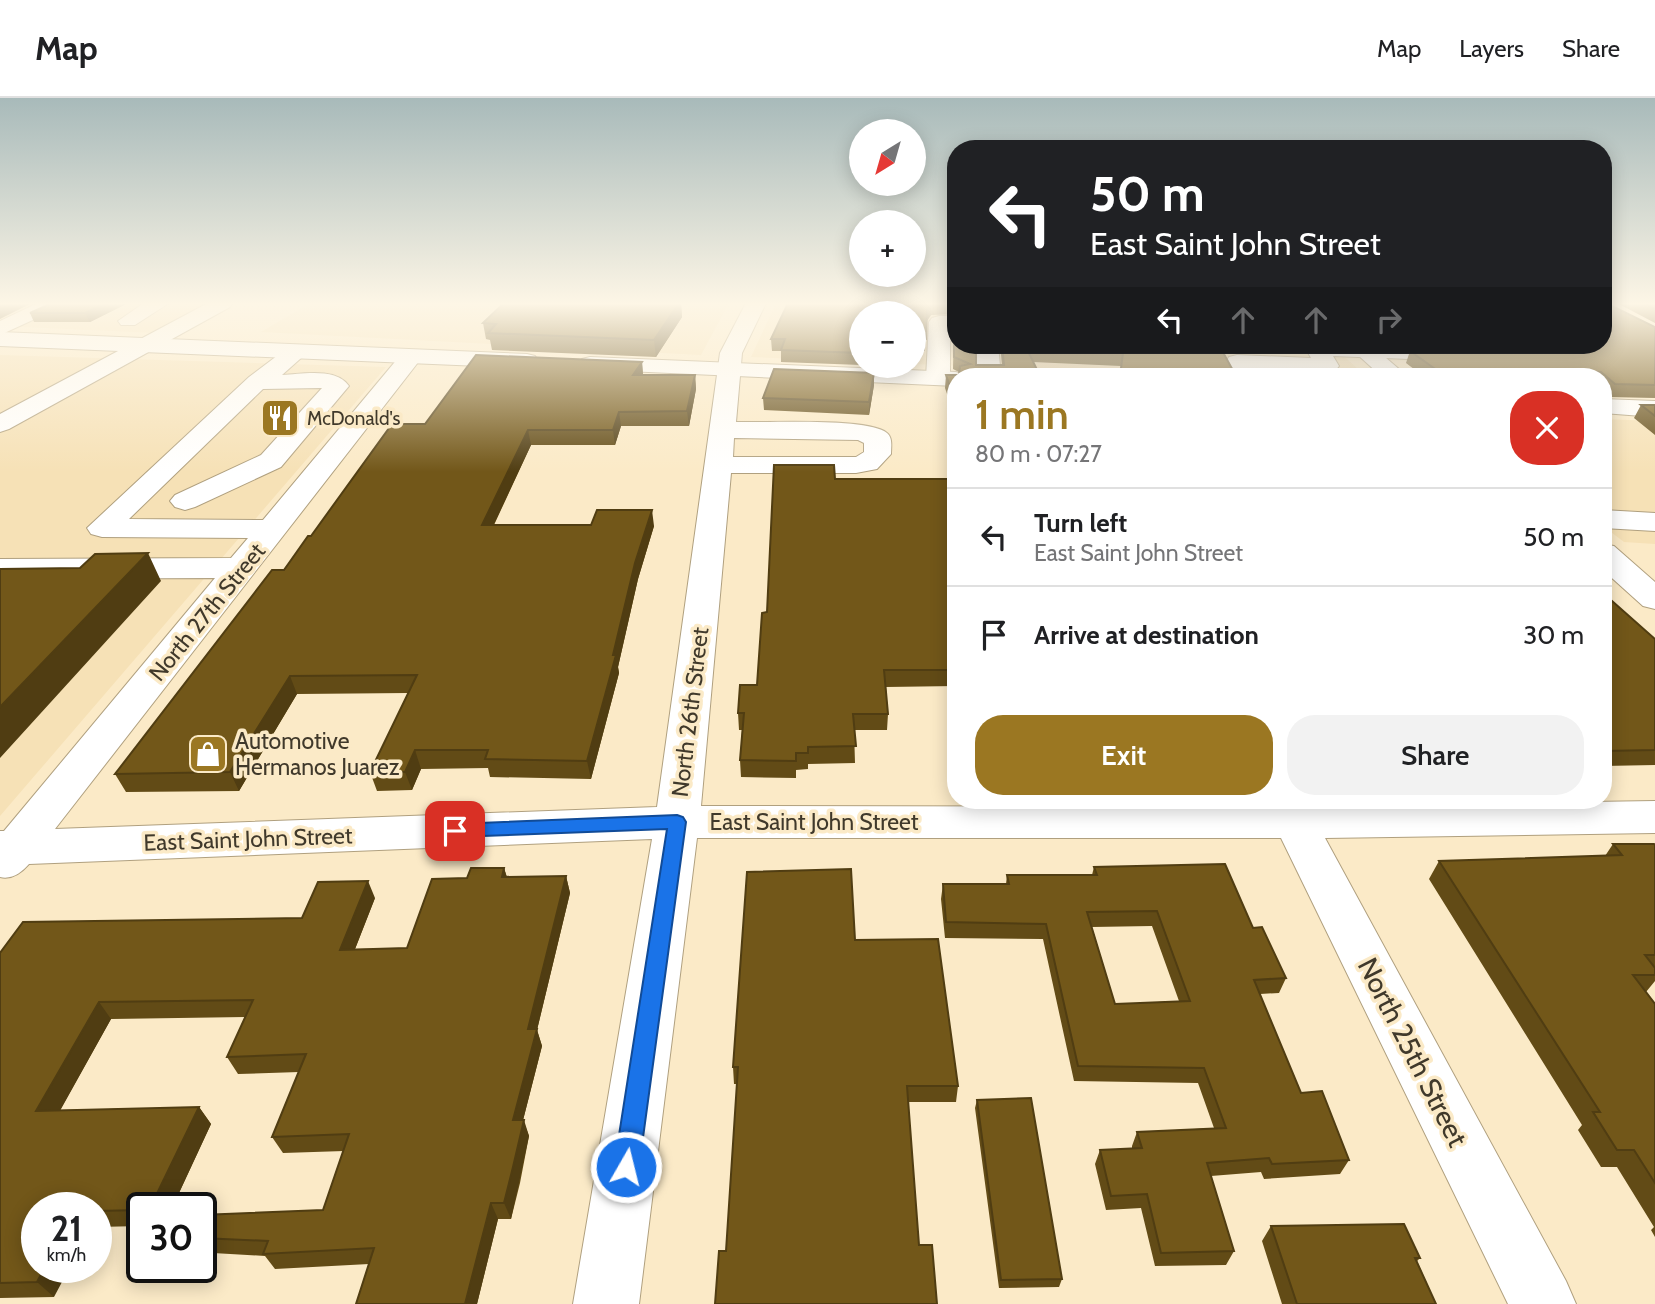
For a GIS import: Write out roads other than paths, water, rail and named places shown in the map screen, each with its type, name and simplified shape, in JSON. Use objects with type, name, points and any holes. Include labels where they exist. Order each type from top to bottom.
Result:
[{"type":"street","points":[[0,424],[122,359]]},
{"type":"street","points":[[274,529],[102,528],[257,382],[287,359]]},
{"type":"street","name":"North 27th Street","points":[[5,854],[243,568],[409,359]]},
{"type":"street","points":[[482,359],[947,378],[944,359]]},
{"type":"street","name":"North 26th Street","points":[[606,1304],[677,822],[730,359]]},
{"type":"street","points":[[1236,361],[1327,366],[1323,359]]},
{"type":"street","points":[[126,506],[208,501],[234,496],[252,483],[261,467],[271,461],[337,386],[327,381],[257,382]]},
{"type":"street","points":[[1612,407],[1655,409]]},
{"type":"street","points":[[1612,520],[1655,522]]},
{"type":"street","points":[[1612,561],[1655,598]]},
{"type":"street","points":[[0,569],[243,568]]},
{"type":"street","name":"East Saint John Street","points":[[5,854],[677,822],[1290,811],[1655,817]]},
{"type":"street","name":"North 25th Street","points":[[1290,811],[1544,1304]]},
{"type":"place","name":"McDonald's","points":[[280,418]]},
{"type":"place","name":"Automotive Hermanos Juarez","points":[[208,754]]}]
